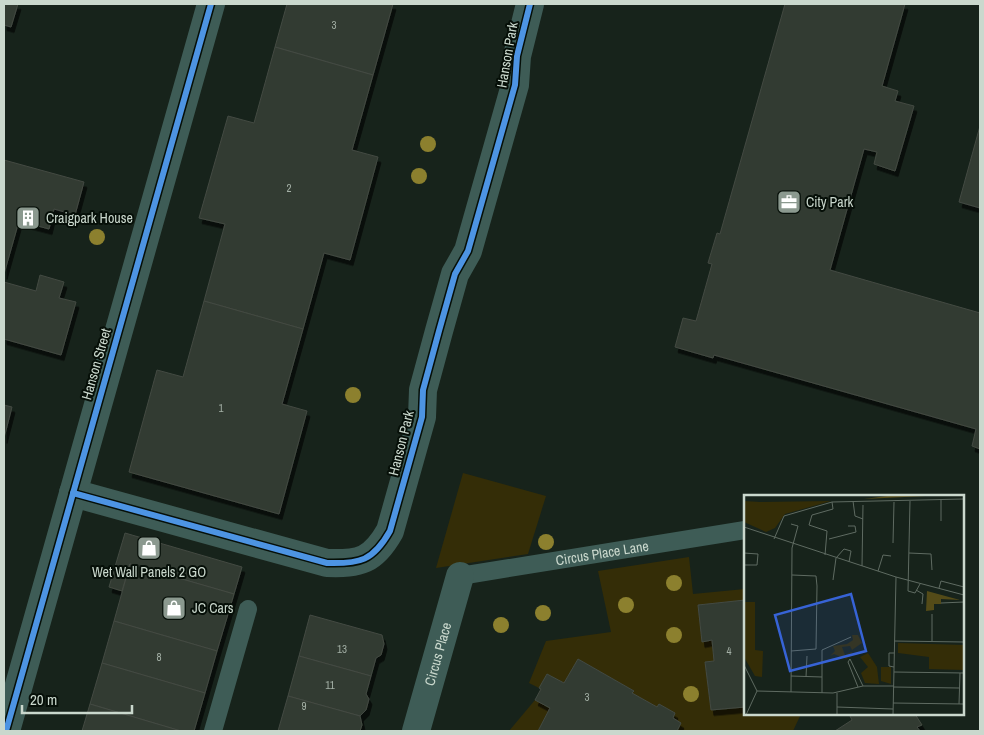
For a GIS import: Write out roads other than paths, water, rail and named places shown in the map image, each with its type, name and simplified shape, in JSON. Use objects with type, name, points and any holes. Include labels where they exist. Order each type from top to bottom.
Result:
[{"type":"street","name":"Hanson Street","points":[[6,731],[211,4]]},
{"type":"street","name":"Hanson Park","points":[[72,493],[327,563],[348,564],[368,559],[381,547],[390,531],[422,417],[423,390],[455,274],[468,251],[515,85],[516,56],[530,4]]},
{"type":"street","name":"Circus Place","points":[[416,731],[460,576]]},
{"type":"lane","name":"Circus Place Lane","points":[[460,576],[744,530]]},
{"type":"lane","points":[[213,731],[248,609]]},
{"type":"place","name":"City Park","points":[[789,202]]},
{"type":"place","name":"Craigpark House","points":[[28,218]]},
{"type":"place","name":"Wet Wall Panels 2 GO","points":[[149,548]]},
{"type":"place","name":"JC Cars","points":[[174,608]]}]
